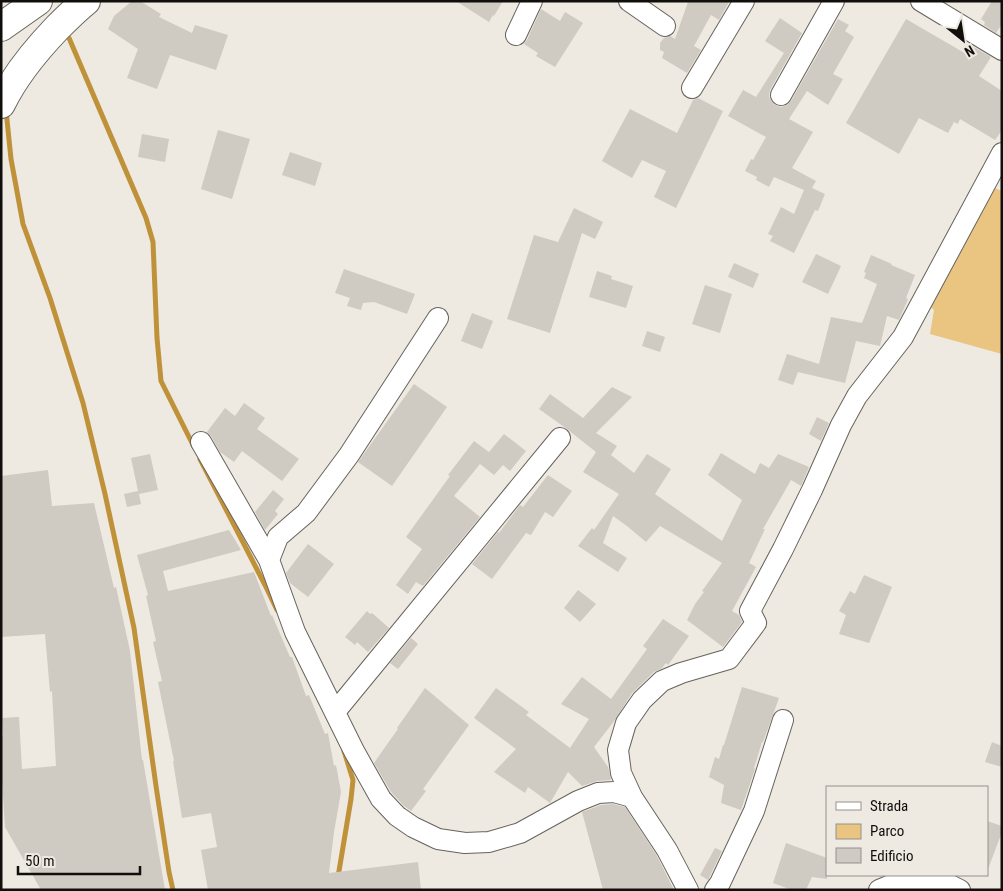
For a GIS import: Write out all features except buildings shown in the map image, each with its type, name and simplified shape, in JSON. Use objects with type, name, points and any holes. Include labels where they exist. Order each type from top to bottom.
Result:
[{"type":"highway","points":[[1,27],[38,1]]},
{"type":"highway","points":[[1,104],[10,87],[36,50],[86,1]]},
{"type":"street","points":[[516,35],[532,1]]},
{"type":"street","points":[[629,1],[665,26]]},
{"type":"street","points":[[692,88],[744,1]]},
{"type":"street","points":[[781,95],[834,1]]},
{"type":"street","points":[[921,1],[1002,50]]},
{"type":"street","points":[[688,890],[667,850],[632,797],[621,773],[618,750],[626,723],[642,700],[662,681],[681,673],[729,660],[756,623],[750,611],[812,490],[841,425],[857,396],[903,337],[1002,152]]},
{"type":"street","points":[[269,560],[278,537],[306,513],[349,454],[438,318]]},
{"type":"street","points":[[335,712],[560,438]]},
{"type":"street","points":[[201,442],[269,560],[296,632],[354,750],[381,799],[397,816],[413,827],[438,839],[465,843],[489,842],[520,834],[598,793],[614,792],[632,797]]},
{"type":"street","points":[[715,890],[754,811],[783,720]]},
{"type":"street","points":[[879,890],[891,885],[914,881],[942,881],[960,890]]},
{"type":"green space","points":[[990,186],[1002,191],[1002,354],[930,334],[934,310],[927,303]]},
{"type":"waterway","points":[[69,38],[146,218],[153,242],[157,338],[161,381],[194,447]]},
{"type":"waterway","points":[[6,110],[11,159],[23,224],[50,298],[83,403],[134,628],[156,786],[173,890]]},
{"type":"waterway","points":[[200,459],[277,610]]},
{"type":"waterway","points":[[338,877],[353,780],[344,751]]}]
